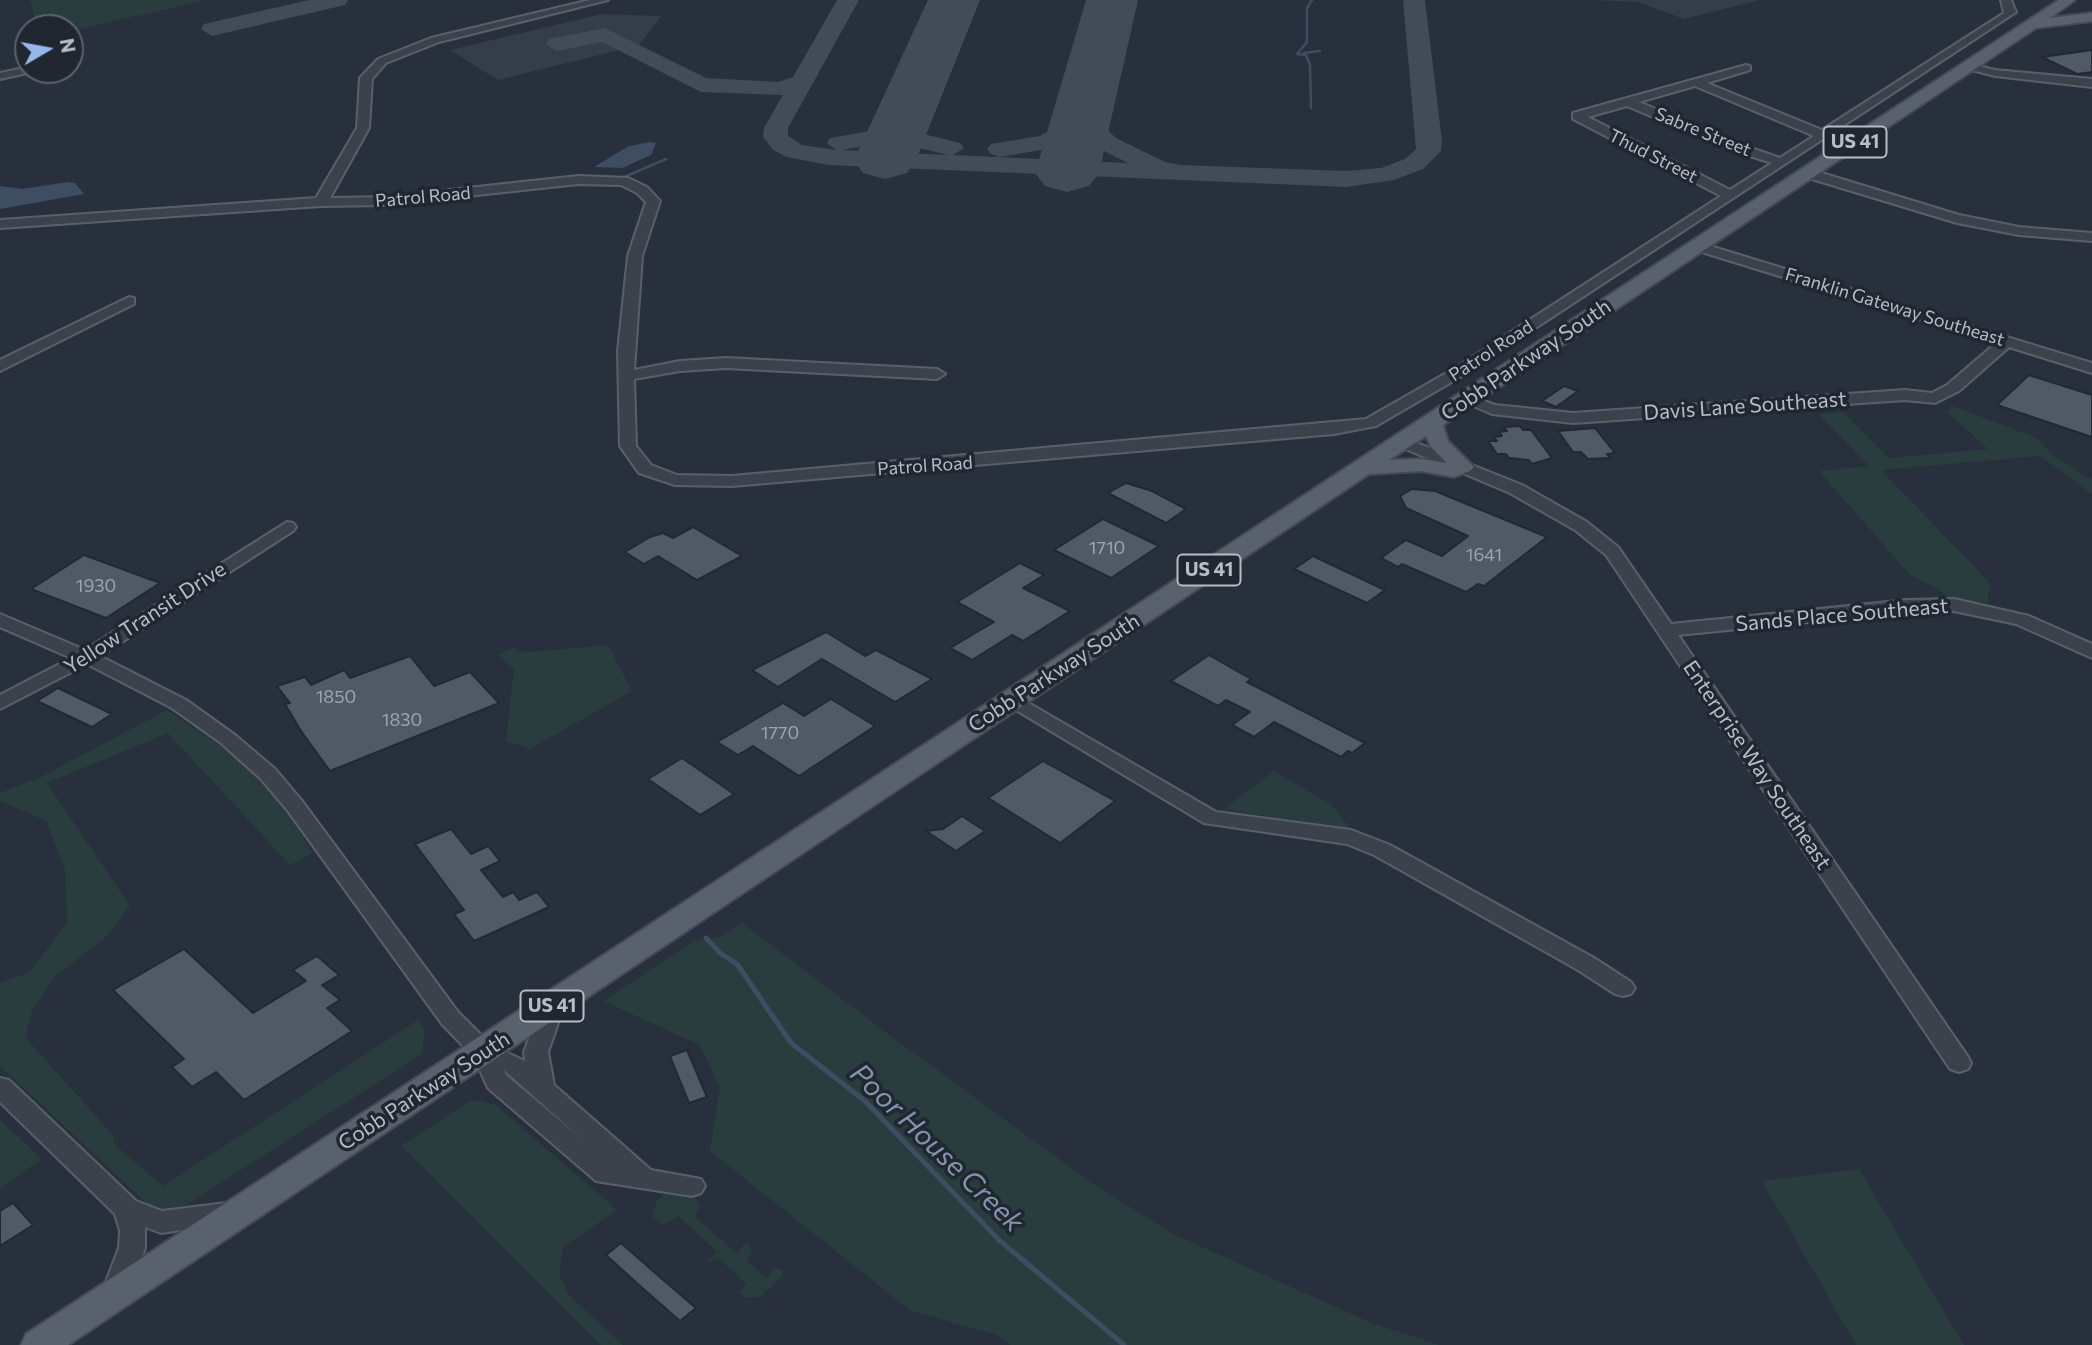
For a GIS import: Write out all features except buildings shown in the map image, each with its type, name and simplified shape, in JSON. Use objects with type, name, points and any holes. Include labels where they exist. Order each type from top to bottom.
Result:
[{"type":"main road","name":"Cobb Parkway South","points":[[39,1345],[2068,0]]},
{"type":"main road","points":[[2031,25],[2092,17]]},
{"type":"main road","points":[[1432,423],[1438,443],[1458,469]]},
{"type":"main road","points":[[1363,468],[1421,465],[1458,469]]},
{"type":"street","points":[[321,202],[363,128],[366,78],[382,61],[435,40],[603,0]]},
{"type":"street","name":"Patrol Road","points":[[0,224],[321,202],[385,201],[578,180],[623,181],[642,190],[653,201],[653,208],[635,256],[633,302],[626,351],[628,446],[645,469],[661,477],[688,481],[732,481],[1013,459],[1335,429],[1370,423],[1396,411],[2008,15],[2011,12],[2006,0]]},
{"type":"street","points":[[1968,66],[1995,73],[2092,83]]},
{"type":"street","points":[[1626,101],[1746,68]]},
{"type":"street","points":[[1695,82],[1823,135]]},
{"type":"street","name":"Thud Street","points":[[1626,101],[1577,116],[1730,195]]},
{"type":"street","name":"Sabre Street","points":[[1626,101],[1735,147],[1781,162]]},
{"type":"street","points":[[1804,175],[1997,228],[2092,237]]},
{"type":"street","name":"Franklin Gateway Southeast","points":[[1697,246],[2092,368]]},
{"type":"street","points":[[0,366],[128,301]]},
{"type":"street","name":"Davis Lane Southeast","points":[[1465,400],[1492,409],[1573,418],[1892,396],[1934,398],[1942,397],[2006,342]]},
{"type":"street","points":[[627,376],[680,366],[726,363],[937,374]]},
{"type":"street","name":"Enterprise Way Southeast","points":[[1399,444],[1559,513],[1601,541],[1623,564],[1959,1063]]},
{"type":"street","name":"Yellow Transit Drive","points":[[0,703],[88,656],[287,527]]},
{"type":"street","name":"Sands Place Southeast","points":[[1667,630],[1908,606],[1954,605],[2022,620],[2060,635],[2092,652]]},
{"type":"street","points":[[0,620],[88,656],[179,704],[228,739],[268,774],[295,806],[450,1018],[483,1052],[497,1081],[600,1171],[618,1178],[692,1186]]},
{"type":"street","points":[[1013,700],[1211,818],[1351,837],[1382,850],[1586,964],[1623,988]]},
{"type":"street","points":[[542,1089],[536,1052],[552,1006]]},
{"type":"street","points":[[483,1052],[513,1064],[644,1179]]},
{"type":"street","points":[[0,1087],[127,1209],[161,1223],[242,1211]]},
{"type":"street","points":[[114,1296],[132,1248],[133,1231],[127,1209]]},
{"type":"shaded area","points":[[30,0],[206,0],[84,28],[84,14],[34,14]]},
{"type":"shaded area","points":[[1586,0],[1760,0],[1684,19],[1638,2]]},
{"type":"shaded area","points":[[602,14],[661,16],[639,45],[498,80],[450,50]]},
{"type":"shaded area","points":[[1952,406],[2037,438],[2050,453],[2092,480],[2092,494],[2040,456],[1881,470],[1990,583],[1987,603],[1947,598],[1939,589],[1910,575],[1819,471],[1869,466],[1818,414],[1843,412],[1889,458],[1988,449],[1947,412]]},
{"type":"shaded area","points":[[608,645],[632,691],[530,749],[506,741],[514,669],[498,655],[514,648],[519,653]]},
{"type":"shaded area","points":[[167,710],[250,766],[286,809],[312,853],[290,865],[168,733],[47,783],[130,906],[105,938],[56,975],[32,1010],[25,1037],[113,1135],[114,1144],[163,1186],[418,1020],[425,1029],[422,1054],[175,1212],[157,1212],[0,1066],[0,983],[30,972],[67,923],[65,869],[46,821],[0,801],[0,793],[41,777]]},
{"type":"shaded area","points":[[1274,771],[1332,805],[1350,828],[1223,810]]},
{"type":"shaded area","points":[[742,923],[1086,1179],[1173,1234],[1374,1324],[1440,1345],[1011,1345],[998,1335],[911,1311],[710,1151],[720,1087],[700,1045],[603,1001],[695,940],[719,937]]},
{"type":"shaded area","points":[[482,1100],[497,1106],[617,1210],[563,1247],[559,1274],[569,1295],[623,1345],[601,1345],[401,1146],[468,1102]]},
{"type":"shaded area","points":[[0,1120],[42,1159],[0,1188]]},
{"type":"shaded area","points":[[1859,1169],[1964,1345],[1856,1345],[1762,1181]]},
{"type":"shaded area","points":[[664,1194],[696,1199],[700,1205],[695,1217],[738,1254],[744,1244],[749,1244],[752,1251],[747,1261],[767,1278],[773,1268],[782,1270],[783,1275],[760,1297],[745,1298],[739,1292],[746,1283],[718,1258],[705,1264],[717,1251],[678,1216],[662,1225],[652,1217],[657,1201]]},
{"type":"water","points":[[656,143],[651,155],[622,168],[594,167],[629,146]]},
{"type":"water","points":[[75,183],[84,194],[0,209],[0,186],[22,189]]},
{"type":"waterway","points":[[1298,53],[1307,42],[1307,8],[1312,0]]},
{"type":"waterway","points":[[1304,53],[1320,51]]},
{"type":"waterway","points":[[1297,54],[1306,55],[1310,65],[1311,108]]},
{"type":"waterway","points":[[622,178],[666,159]]},
{"type":"waterway","name":"Poor House Creek","points":[[706,938],[720,953],[737,964],[791,1043],[865,1101],[999,1240],[1124,1345]]},
{"type":"taxiway","points":[[212,29],[337,0]]},
{"type":"taxiway","points":[[802,82],[848,0]]},
{"type":"taxiway","points":[[1180,173],[1346,179],[1385,175],[1414,164],[1428,151],[1430,141],[1414,0]]},
{"type":"taxiway","points":[[557,44],[605,35],[701,85],[779,89],[802,82]]},
{"type":"taxiway","points":[[802,82],[776,128],[775,137],[782,145],[796,152],[828,157],[1180,173]]},
{"type":"taxiway","points":[[1000,149],[1047,142],[1065,131],[1084,110],[1095,132],[1107,143],[1156,167],[1180,173]]},
{"type":"taxiway","points":[[839,143],[877,137],[901,123],[905,134],[912,139],[951,148]]},
{"type":"runway","points":[[885,160],[954,0]]},
{"type":"runway","points":[[1067,173],[1112,0]]}]
